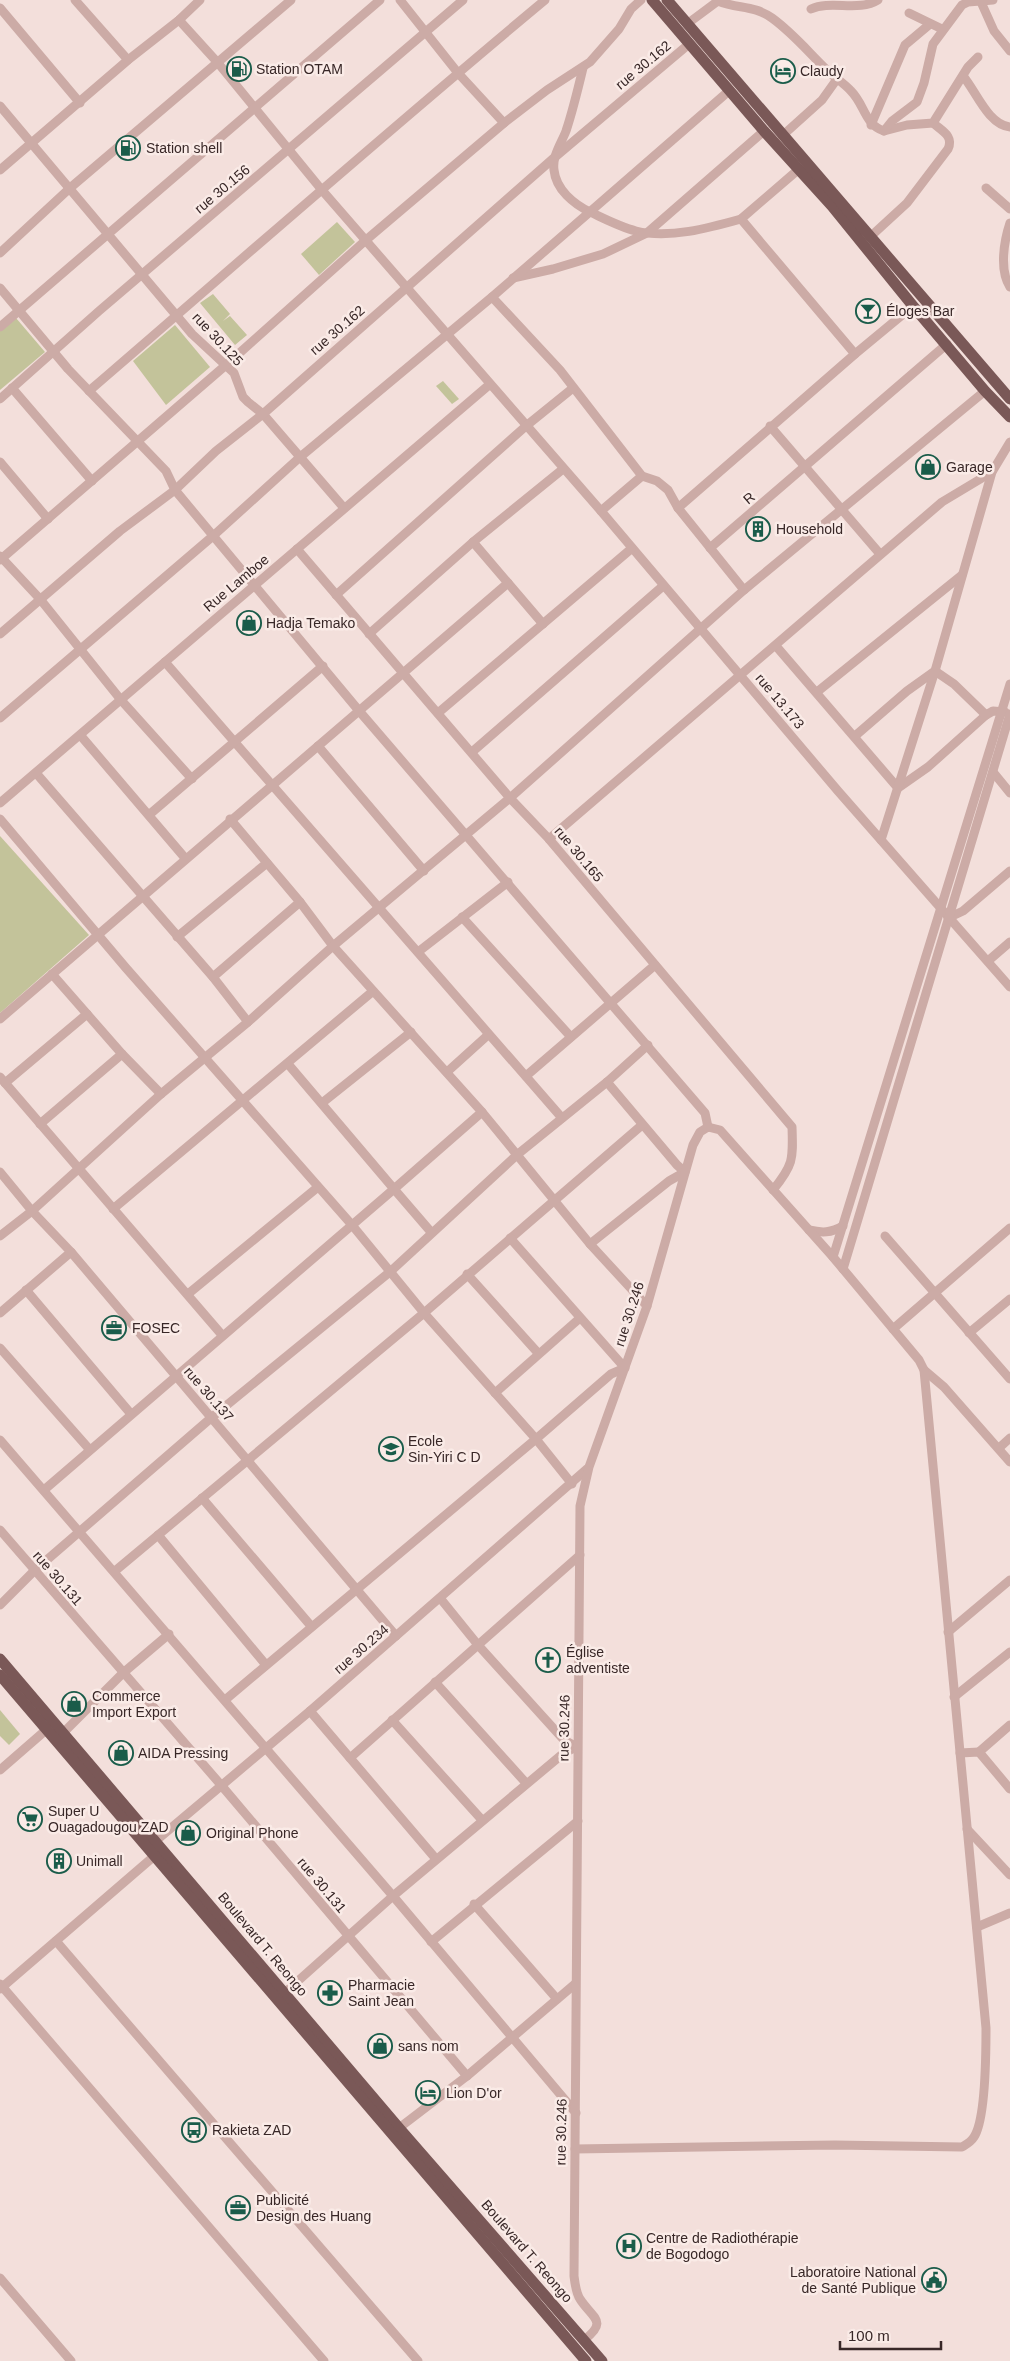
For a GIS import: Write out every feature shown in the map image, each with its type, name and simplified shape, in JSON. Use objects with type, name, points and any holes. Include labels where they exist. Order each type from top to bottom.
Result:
[{"type":"main road","points":[[652,0],[764,131],[832,206],[913,306],[985,391],[1010,417]]},
{"type":"main road","points":[[667,0],[1010,399]]},
{"type":"main road","name":"Boulevard T. Reongo","points":[[0,1659],[155,1848],[586,2361]]},
{"type":"main road","name":"Boulevard T. Reongo","points":[[0,1675],[46,1730],[155,1848]]},
{"type":"main road","name":"Boulevard T. Reongo","points":[[281,1996],[400,2128],[602,2361]]},
{"type":"street","points":[[75,0],[128,60]]},
{"type":"street","points":[[0,170],[128,60],[179,20],[200,0]]},
{"type":"street","points":[[0,253],[70,188],[291,0]]},
{"type":"street","points":[[0,327],[20,312],[380,0]]},
{"type":"street","points":[[400,0],[458,73],[504,124]]},
{"type":"street","name":"rue 30.156","points":[[0,399],[53,351],[463,0]]},
{"type":"street","points":[[89,391],[178,316],[321,189],[545,0]]},
{"type":"street","points":[[192,779],[121,700],[40,599],[1,558],[226,365],[366,240],[504,124],[547,90],[583,68],[619,29],[631,9],[641,0]]},
{"type":"street","points":[[687,24],[719,0],[736,7],[756,8],[795,36],[837,79],[854,93],[871,125],[884,131],[907,125],[934,123],[950,139],[948,149],[907,203],[870,237]]},
{"type":"street","points":[[811,8],[823,3],[870,3],[878,0]]},
{"type":"street","points":[[884,131],[892,121],[917,102],[924,83],[932,44],[942,29],[953,19],[965,3],[993,0]]},
{"type":"street","points":[[982,2],[994,31],[1010,51]]},
{"type":"street","points":[[0,8],[80,103]]},
{"type":"street","points":[[909,13],[942,29]]},
{"type":"street","name":"rue 13.173","points":[[179,20],[218,63],[321,189],[489,385],[601,511],[631,549],[838,791],[1010,987]]},
{"type":"street","points":[[871,125],[905,45],[930,24]]},
{"type":"street","name":"rue 30.162","points":[[0,634],[120,531],[175,490],[216,451],[263,414],[555,157],[689,44]]},
{"type":"street","points":[[934,123],[968,67],[978,57]]},
{"type":"street","points":[[583,68],[566,130],[555,157],[555,176],[571,200],[617,225],[647,233],[702,229],[741,219],[799,169]]},
{"type":"street","points":[[963,76],[990,115],[1002,125],[1010,127]]},
{"type":"street","points":[[782,136],[822,100],[837,79]]},
{"type":"street","points":[[0,718],[213,536],[299,458],[446,333],[492,297],[730,90]]},
{"type":"street","name":"rue 30.125","points":[[0,106],[198,340],[234,373],[243,397],[263,414],[344,508]]},
{"type":"street","points":[[513,278],[553,269],[603,254],[647,233],[764,131]]},
{"type":"street","points":[[986,188],[1010,209]]},
{"type":"street","points":[[741,219],[855,354]]},
{"type":"street","points":[[1010,223],[1004,263],[1005,280],[1010,287]]},
{"type":"street","points":[[0,288],[89,391],[166,471],[175,490],[324,666],[360,712],[468,835],[705,1113],[708,1127],[720,1130],[834,1257],[919,1360],[924,1370],[986,2028],[986,2071],[980,2119],[975,2136],[962,2147],[835,2145],[575,2149]]},
{"type":"street","points":[[492,297],[560,370],[642,476],[663,484],[678,508],[744,590]]},
{"type":"street","points":[[678,508],[770,426],[913,306]]},
{"type":"street","name":"R","points":[[710,548],[805,468],[946,344]]},
{"type":"street","name":"Rue Lamboe","points":[[0,803],[81,736],[254,585],[489,385]]},
{"type":"street","points":[[12,388],[92,481]]},
{"type":"street","points":[[336,594],[526,426],[573,388]]},
{"type":"street","points":[[0,1236],[32,1211],[161,1094],[248,1022],[333,946],[468,835],[744,590],[985,391]]},
{"type":"street","points":[[770,426],[880,554]]},
{"type":"street","points":[[881,840],[935,671],[992,472],[1010,442]]},
{"type":"street","points":[[0,462],[48,519]]},
{"type":"street","points":[[369,634],[473,542],[563,469]]},
{"type":"street","points":[[549,838],[776,646],[942,502],[992,472]]},
{"type":"street","points":[[601,511],[642,476]]},
{"type":"street","points":[[473,542],[543,624]]},
{"type":"street","points":[[438,713],[631,549]]},
{"type":"street","name":"rue 30.165","points":[[297,550],[510,798],[549,838],[792,1126],[793,1156],[788,1172],[773,1190]]},
{"type":"street","points":[[817,692],[963,575]]},
{"type":"street","points":[[0,1019],[230,819],[360,712],[508,582]]},
{"type":"street","points":[[472,752],[663,586]]},
{"type":"street","points":[[776,646],[898,788]]},
{"type":"street","points":[[165,662],[562,1118]]},
{"type":"street","points":[[150,814],[324,666]]},
{"type":"street","points":[[935,671],[954,684],[986,715]]},
{"type":"street","points":[[855,736],[907,691],[935,671]]},
{"type":"street","points":[[844,1269],[993,772],[1007,713],[1010,684]]},
{"type":"street","points":[[898,788],[928,767],[986,715],[993,711],[1007,713]]},
{"type":"street","points":[[834,1257],[942,910],[1007,713]]},
{"type":"street","points":[[81,736],[150,814],[185,858]]},
{"type":"street","points":[[318,746],[424,870]]},
{"type":"street","points":[[993,772],[1010,793]]},
{"type":"street","points":[[36,773],[213,977],[248,1022]]},
{"type":"street","points":[[0,819],[205,1058],[352,1225],[424,1313],[536,1439],[572,1484]]},
{"type":"street","points":[[230,819],[372,992],[447,1072],[518,1154],[590,1244],[647,1306]]},
{"type":"street","points":[[177,937],[268,863]]},
{"type":"street","points":[[948,918],[963,911],[1010,871]]},
{"type":"street","points":[[418,952],[508,882]]},
{"type":"street","points":[[213,977],[300,902]]},
{"type":"street","points":[[462,917],[571,1037]]},
{"type":"street","points":[[988,962],[1010,942]]},
{"type":"street","points":[[526,1076],[655,965]]},
{"type":"street","points":[[52,974],[122,1054],[161,1094]]},
{"type":"street","points":[[114,1209],[372,992]]},
{"type":"street","points":[[88,1014],[3,1080],[222,1335]]},
{"type":"street","points":[[322,1103],[411,1032]]},
{"type":"street","points":[[447,1072],[488,1035]]},
{"type":"street","points":[[0,1605],[34,1571],[79,1532],[211,1418],[391,1271],[431,1232],[518,1154],[607,1082],[648,1045]]},
{"type":"street","points":[[40,1124],[122,1054]]},
{"type":"street","points":[[288,1064],[431,1232]]},
{"type":"street","points":[[590,1244],[669,1181],[685,1172],[642,1125],[607,1082]]},
{"type":"street","points":[[44,1490],[482,1112]]},
{"type":"street","points":[[115,1571],[424,1313],[642,1125]]},
{"type":"street","name":"rue 30.246","points":[[584,2340],[594,2332],[597,2326],[597,2319],[580,2299],[574,2276],[575,1984],[578,1821],[576,1747],[580,1506],[589,1467],[647,1306],[696,1137],[708,1127]]},
{"type":"street","name":"rue 30.137","points":[[0,1172],[32,1211],[71,1252],[396,1636]]},
{"type":"street","points":[[188,1294],[318,1187]]},
{"type":"street","points":[[809,1230],[824,1233],[834,1232],[843,1226]]},
{"type":"street","points":[[893,1329],[1010,1228]]},
{"type":"street","points":[[885,1236],[969,1333],[1008,1373]]},
{"type":"street","points":[[225,1700],[611,1374],[625,1368],[510,1238]]},
{"type":"street","points":[[0,1313],[71,1252]]},
{"type":"street","points":[[467,1274],[538,1354]]},
{"type":"street","points":[[26,1290],[131,1414]]},
{"type":"street","points":[[969,1333],[1010,1299]]},
{"type":"street","points":[[496,1393],[580,1318]]},
{"type":"street","points":[[0,1348],[90,1450]]},
{"type":"street","points":[[924,1370],[944,1387],[1010,1462]]},
{"type":"street","points":[[999,1448],[1010,1438]]},
{"type":"street","points":[[0,1440],[115,1571],[514,2037],[576,2113]]},
{"type":"street","name":"rue 30.234","points":[[1,1987],[56,1940],[221,1785],[310,1711],[572,1484],[589,1467]]},
{"type":"street","points":[[202,1498],[311,1626]]},
{"type":"street","name":"rue 30.131","points":[[0,1530],[221,1785],[466,2076]]},
{"type":"street","points":[[158,1535],[266,1664]]},
{"type":"street","points":[[350,1758],[580,1555]]},
{"type":"street","points":[[948,1632],[1010,1580]]},
{"type":"street","points":[[440,1598],[478,1645],[564,1740],[576,1747]]},
{"type":"street","points":[[62,1734],[123,1673],[169,1634]]},
{"type":"street","points":[[954,1697],[1010,1652]]},
{"type":"street","points":[[435,1682],[526,1783]]},
{"type":"street","points":[[310,1711],[436,1859]]},
{"type":"street","points":[[392,1720],[482,1820]]},
{"type":"street","points":[[960,1753],[979,1752],[1010,1725]]},
{"type":"street","points":[[0,1770],[46,1730]]},
{"type":"street","points":[[281,1996],[482,1820],[565,1752],[576,1747]]},
{"type":"street","points":[[979,1752],[1010,1788]]},
{"type":"street","points":[[431,1942],[474,1904],[578,1821]]},
{"type":"street","points":[[967,1829],[1008,1870]]},
{"type":"street","points":[[474,1904],[558,1999]]},
{"type":"street","points":[[977,1928],[1010,1913]]},
{"type":"street","points":[[56,1940],[418,2361]]},
{"type":"street","points":[[400,2128],[514,2037],[575,1984]]},
{"type":"street","points":[[1,1987],[324,2361]]},
{"type":"street","points":[[0,2278],[71,2361]]},
{"type":"green space","points":[[337,222],[355,242],[319,275],[301,254]]},
{"type":"green space","points":[[213,294],[230,314],[223,321],[230,316],[247,335],[235,345],[200,303]]},
{"type":"green space","points":[[16,318],[45,352],[0,390],[0,331]]},
{"type":"green space","points":[[175,325],[210,367],[166,405],[133,361]]},
{"type":"green space","points":[[443,381],[459,399],[452,404],[436,386]]},
{"type":"green space","points":[[0,836],[89,935],[0,1013]]},
{"type":"green space","points":[[0,1710],[20,1734],[9,1745],[0,1736]]},
{"type":"place","name":"Station OTAM","points":[[239,69]]},
{"type":"place","name":"Claudy","points":[[783,71]]},
{"type":"place","name":"Station shell","points":[[128,148]]},
{"type":"place","name":"Éloges Bar","points":[[868,311]]},
{"type":"place","name":"Garage","points":[[928,467]]},
{"type":"place","name":"Household","points":[[758,529]]},
{"type":"place","name":"Hadja Temako","points":[[249,623]]},
{"type":"place","name":"FOSEC","points":[[114,1328]]},
{"type":"place","name":"Ecole Sin-Yiri C D","points":[[391,1449]]},
{"type":"place","name":"Église adventiste","points":[[548,1660]]},
{"type":"place","name":"Commerce Import Export","points":[[74,1704]]},
{"type":"place","name":"AIDA Pressing","points":[[121,1753]]},
{"type":"place","name":"Super U Ouagadougou ZAD","points":[[30,1819]]},
{"type":"place","name":"Original Phone","points":[[188,1833]]},
{"type":"place","name":"Unimall","points":[[59,1861]]},
{"type":"place","name":"Pharmacie Saint Jean","points":[[330,1993]]},
{"type":"place","name":"sans nom","points":[[380,2046]]},
{"type":"place","name":"Lion D'or","points":[[428,2093]]},
{"type":"place","name":"Rakieta ZAD","points":[[194,2130]]},
{"type":"place","name":"Publicité Design des Huang","points":[[238,2208]]},
{"type":"place","name":"Centre de Radiothérapie de Bogodogo","points":[[629,2246]]},
{"type":"place","name":"Laboratoire National de Santé Publique","points":[[934,2280]]}]
